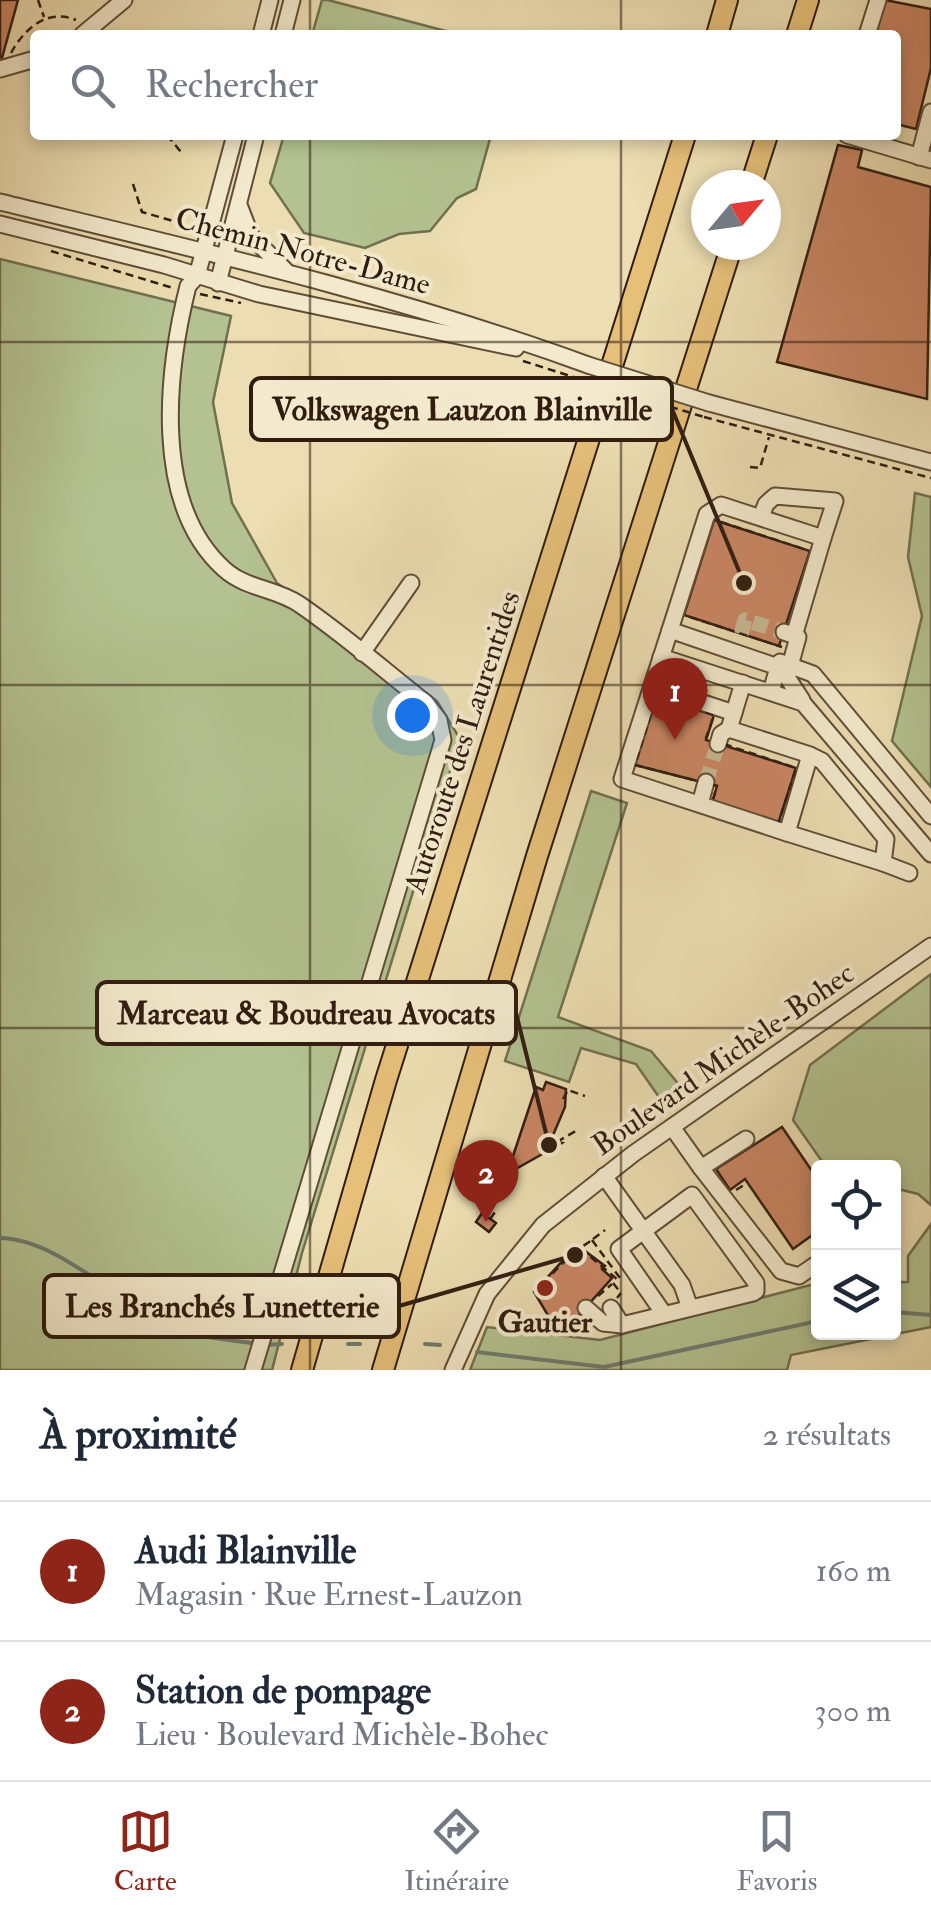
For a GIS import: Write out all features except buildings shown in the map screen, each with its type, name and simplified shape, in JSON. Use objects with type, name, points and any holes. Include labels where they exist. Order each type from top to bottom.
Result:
[{"type":"highway","points":[[718,30],[728,0]]},
{"type":"highway","points":[[799,30],[808,0]]},
{"type":"highway","name":"Autoroute des Laurentides","points":[[302,1370],[392,1061],[684,140]]},
{"type":"highway","points":[[756,170],[765,140]]},
{"type":"highway","points":[[383,1370],[532,871],[727,260]]},
{"type":"street","points":[[89,30],[124,0]]},
{"type":"street","points":[[262,30],[270,0]]},
{"type":"street","points":[[284,30],[292,0]]},
{"type":"street","points":[[869,30],[878,0]]},
{"type":"street","points":[[3,69],[30,60]]},
{"type":"street","points":[[863,140],[925,159],[931,112]]},
{"type":"street","points":[[233,140],[197,276],[188,286],[176,334],[169,399],[173,452],[194,524],[229,573],[288,597],[362,652],[434,712],[443,733],[442,749],[360,1004],[253,1370]]},
{"type":"street","points":[[218,283],[255,140]]},
{"type":"street","points":[[238,201],[256,243],[288,274]]},
{"type":"street","name":"Chemin Notre-Dame","points":[[0,202],[288,274],[500,333],[586,373]]},
{"type":"street","name":"Chemin Notre-Dame","points":[[0,224],[218,283],[586,373],[706,410],[931,462]]},
{"type":"street","points":[[761,518],[766,504],[775,496],[835,501],[771,692]]},
{"type":"street","points":[[823,538],[725,506],[710,510],[622,779],[700,804],[786,824],[910,873]]},
{"type":"street","points":[[362,652],[411,583]]},
{"type":"street","points":[[715,646],[720,627]]},
{"type":"street","points":[[670,630],[813,674],[931,816]]},
{"type":"street","points":[[735,652],[741,634]]},
{"type":"street","points":[[661,657],[808,707]]},
{"type":"street","points":[[782,665],[788,682],[931,854]]},
{"type":"street","points":[[724,734],[743,683]]},
{"type":"street","points":[[652,686],[724,734],[782,754],[810,755],[829,770],[886,839],[883,863]]},
{"type":"street","points":[[786,824],[810,755]]},
{"type":"street","points":[[829,770],[848,755]]},
{"type":"street","points":[[700,780],[700,804]]},
{"type":"street","name":"Boulevard Michèle-Bohec","points":[[453,1370],[480,1306],[506,1267],[543,1225],[672,1127],[931,946]]},
{"type":"street","points":[[672,1127],[781,1271],[800,1276],[811,1269]]},
{"type":"street","points":[[701,1168],[746,1139]]},
{"type":"street","points":[[604,1176],[682,1284],[690,1308]]},
{"type":"street","points":[[592,1302],[603,1323],[622,1325],[753,1293],[757,1286],[692,1195],[619,1249],[664,1314]]},
{"type":"street","points":[[610,1308],[622,1325]]},
{"type":"path","points":[[38,0],[45,18]]},
{"type":"path","points":[[3,69],[21,35],[45,18],[68,17],[87,30]]},
{"type":"path","points":[[171,140],[181,152]]},
{"type":"path","points":[[134,184],[142,212],[173,221],[182,230]]},
{"type":"path","points":[[36,246],[180,290]]},
{"type":"path","points":[[586,373],[706,410],[769,436],[931,478]]},
{"type":"path","points":[[750,467],[760,468],[769,436]]},
{"type":"path","points":[[714,520],[810,551]]},
{"type":"path","points":[[684,615],[779,646],[791,635]]},
{"type":"path","points":[[700,780],[692,783],[635,764],[656,697],[714,715],[724,734],[782,754],[796,768],[792,798]]},
{"type":"path","points":[[563,1099],[568,1090],[585,1096]]},
{"type":"path","points":[[557,1142],[579,1129]]},
{"type":"path","points":[[730,1195],[747,1183]]},
{"type":"path","points":[[490,1218],[495,1212]]},
{"type":"path","points":[[580,1248],[605,1230]]},
{"type":"path","points":[[592,1240],[618,1280],[592,1302]]},
{"type":"path","points":[[534,1292],[577,1244],[605,1262]]},
{"type":"path","points":[[566,1322],[585,1328]]},
{"type":"green space","points":[[322,0],[328,0],[442,30],[313,30]]},
{"type":"green space","points":[[283,140],[490,140],[476,189],[457,198],[430,231],[399,234],[365,248],[304,233],[270,183]]},
{"type":"green space","points":[[0,259],[231,316],[213,402],[232,503],[277,583],[437,701],[460,739],[302,1253],[272,1370],[0,1370]]},
{"type":"green space","points":[[915,493],[931,497],[931,787],[892,741],[922,616],[908,557]]},
{"type":"green space","points":[[591,791],[627,803],[558,1017],[651,1051],[681,1087],[661,1100],[636,1064],[581,1048],[569,1082],[505,1061]]},
{"type":"green space","points":[[931,974],[931,1205],[918,1194],[901,1190],[901,1160],[821,1160],[793,1120],[810,1065]]},
{"type":"green space","points":[[931,1224],[931,1327],[901,1333],[901,1282],[908,1282],[908,1256]]},
{"type":"green space","points":[[811,1285],[811,1340],[866,1340],[791,1355],[787,1370],[470,1370],[487,1327],[600,1340]]},
{"type":"waterway","points":[[0,1238],[47,1250],[140,1309],[187,1332],[257,1344]]},
{"type":"waterway","points":[[901,1313],[931,1315]]},
{"type":"waterway","points":[[477,1352],[604,1367],[811,1323]]},
{"type":"waterway","points":[[267,1345],[282,1344]]},
{"type":"waterway","points":[[348,1344],[360,1344]]},
{"type":"waterway","points":[[425,1344],[440,1345]]},
{"type":"tunnel","points":[[741,634],[745,620],[784,632]]},
{"type":"tunnel","points":[[706,782],[718,744]]},
{"type":"place","name":"Volkswagen Lauzon Blainville","points":[[744,583]]},
{"type":"place","name":"Audi Blainville","points":[[675,740]]},
{"type":"place","name":"Marceau & Boudreau Avocats","points":[[549,1145]]},
{"type":"place","name":"Station de pompage","points":[[486,1222]]},
{"type":"place","name":"Les Branchés Lunetterie","points":[[575,1255]]},
{"type":"place","name":"Gautier","points":[[545,1288]]}]
